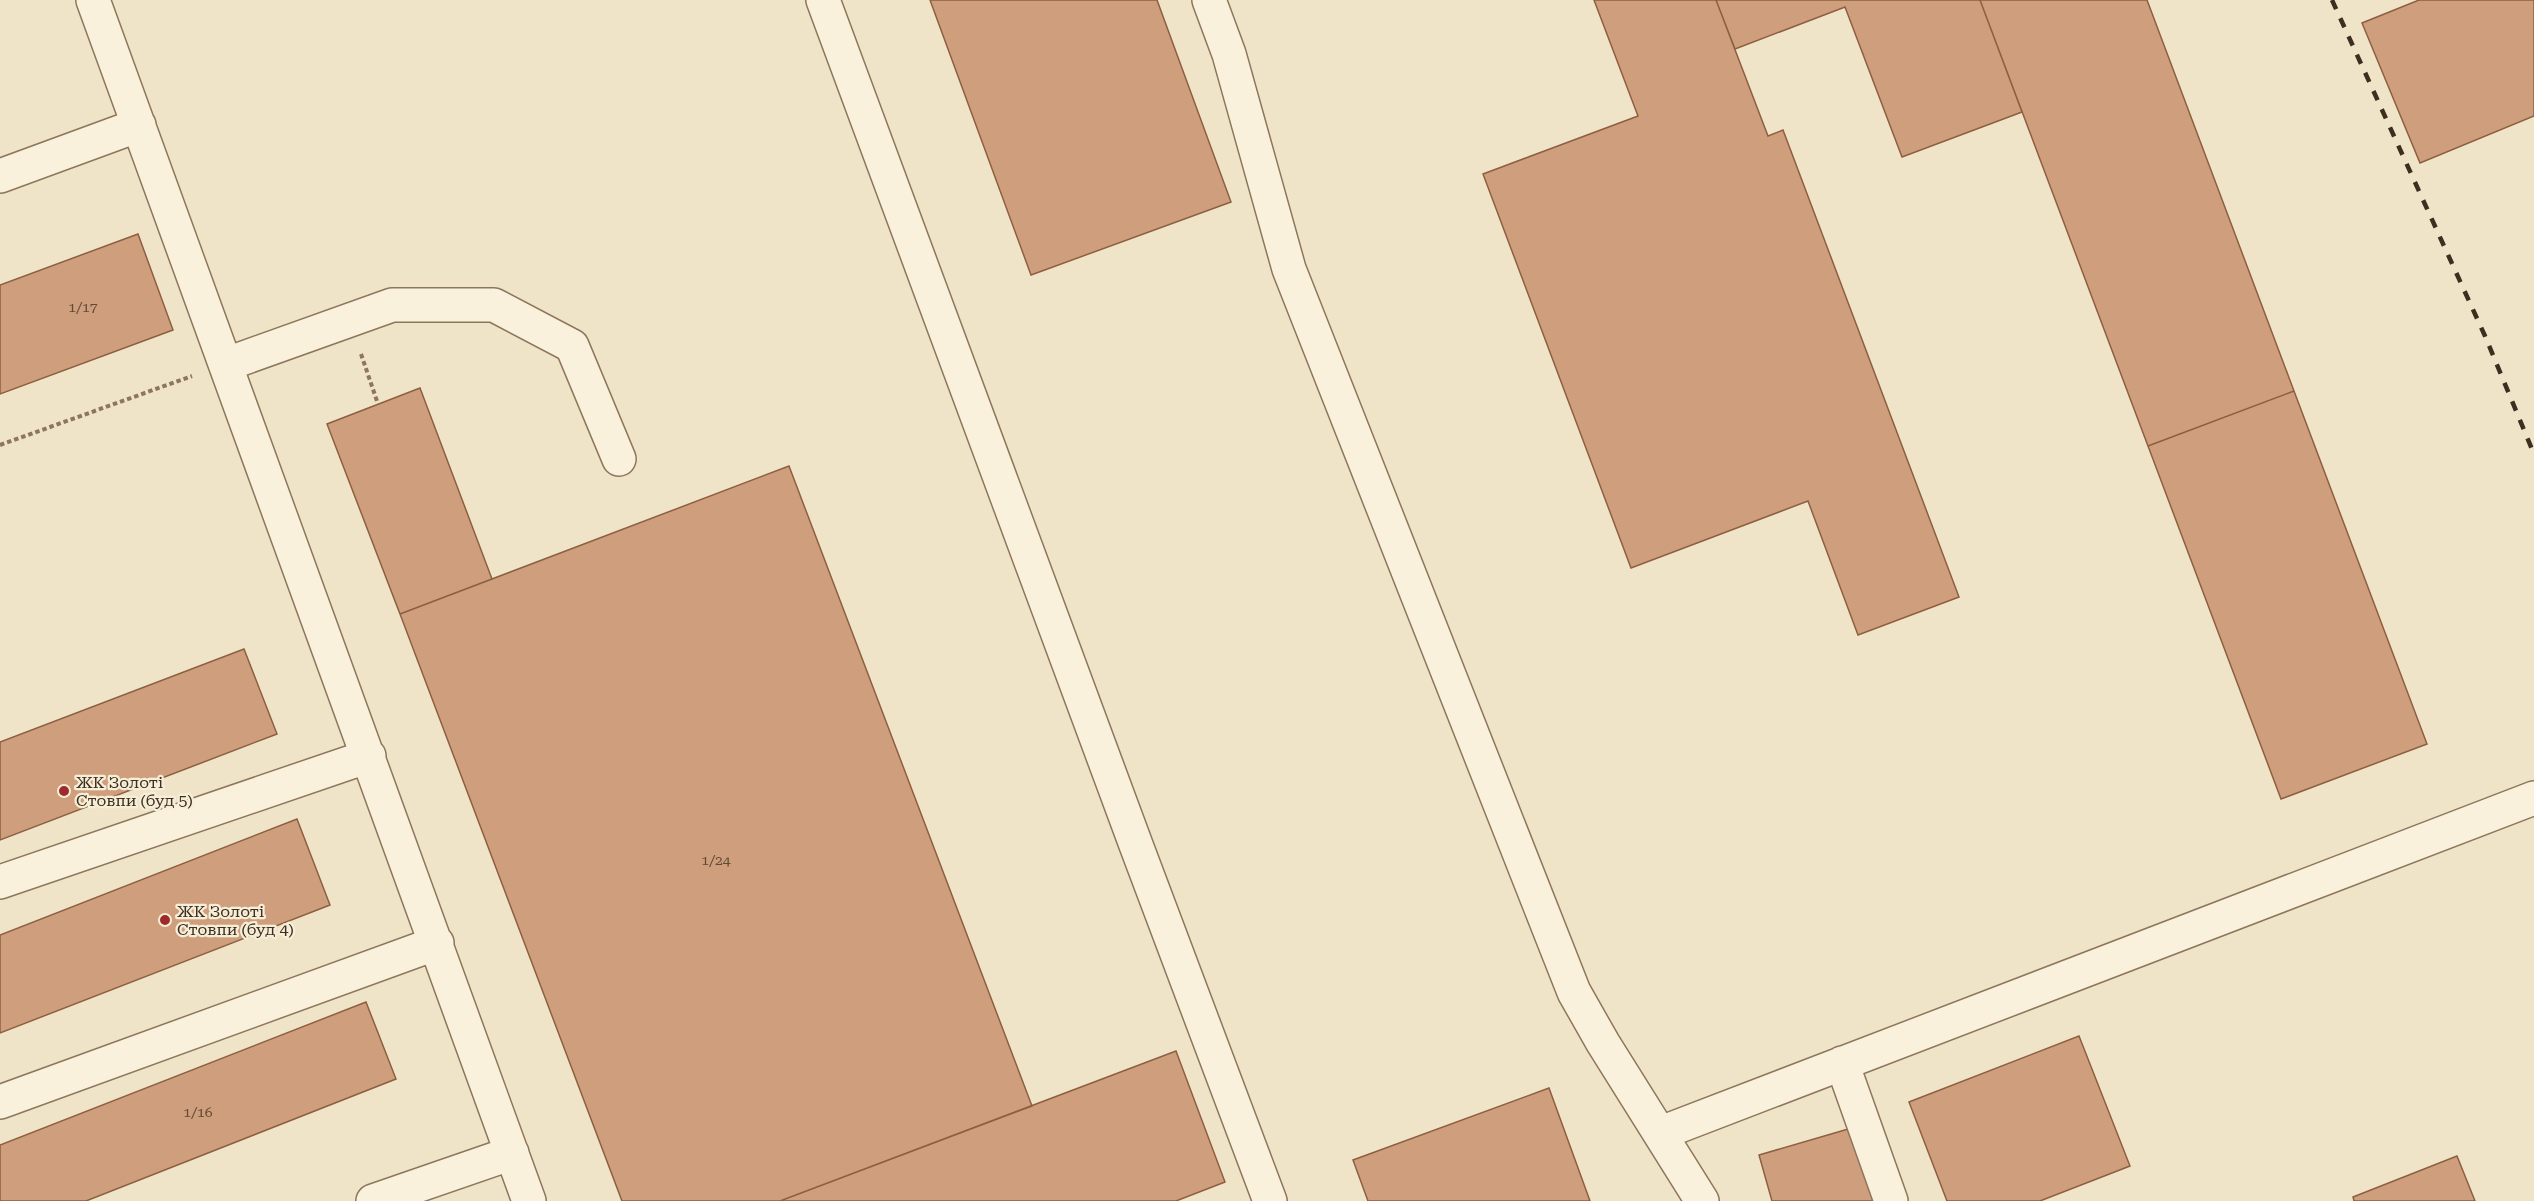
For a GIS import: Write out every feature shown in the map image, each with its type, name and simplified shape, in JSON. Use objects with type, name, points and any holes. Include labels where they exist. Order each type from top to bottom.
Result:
[{"type":"lane","points":[[93,0],[529,1201]]},
{"type":"lane","points":[[823,0],[1270,1201]]},
{"type":"lane","points":[[1209,0],[1229,54],[1289,269],[1574,992],[1603,1043],[1702,1201]]},
{"type":"lane","points":[[0,176],[139,125]]},
{"type":"lane","points":[[226,364],[392,305],[494,305],[573,346],[619,459]]},
{"type":"lane","points":[[0,882],[369,756]]},
{"type":"lane","points":[[1661,1133],[2534,798]]},
{"type":"lane","points":[[0,1102],[436,943]]},
{"type":"lane","points":[[1842,1064],[1890,1201]]},
{"type":"lane","points":[[373,1201],[512,1153]]},
{"type":"path","points":[[350,320],[378,404]]},
{"type":"path","points":[[0,445],[226,364]]},
{"type":"building","points":[[930,0],[1157,0],[1231,202],[1031,275]]},
{"type":"building","points":[[1594,0],[1716,0],[1768,136],[1783,130],[1959,597],[1858,635],[1808,501],[1631,568],[1483,174],[1638,116]]},
{"type":"building","points":[[1716,0],[1980,0],[2022,112],[1902,157],[1845,7],[1735,49]]},
{"type":"building","points":[[1980,0],[2147,0],[2294,391],[2148,446]]},
{"type":"building","points":[[2419,0],[2534,0],[2534,116],[2420,163],[2362,23]]},
{"type":"building","points":[[138,234],[173,330],[0,394],[0,285]]},
{"type":"building","points":[[420,388],[492,579],[400,614],[327,424]]},
{"type":"building","points":[[2294,391],[2427,744],[2281,799],[2148,446]]},
{"type":"building","points":[[789,466],[1032,1106],[780,1201],[622,1201],[400,614]]},
{"type":"building","name":"ЖК Золоті Стовпи (буд 5)","points":[[244,649],[277,734],[0,840],[0,742]]},
{"type":"building","name":"ЖК Золоті Стовпи (буд 4)","points":[[297,819],[330,905],[0,1033],[0,935]]},
{"type":"building","points":[[366,1002],[396,1079],[86,1201],[0,1201],[0,1145]]},
{"type":"building","points":[[2079,1036],[2130,1166],[2040,1201],[1947,1201],[1909,1102]]},
{"type":"building","points":[[1176,1051],[1225,1182],[1176,1201],[780,1201]]},
{"type":"building","points":[[1549,1088],[1590,1201],[1368,1201],[1353,1160]]},
{"type":"building","points":[[1862,1125],[1883,1201],[1772,1201],[1759,1155]]},
{"type":"building","points":[[2457,1156],[2475,1201],[2354,1201],[2353,1197]]},
{"type":"railway","points":[[2332,0],[2485,336],[2534,454]]},
{"type":"place","name":"ЖК Золоті Стовпи (буд 5)","points":[[64,791]]},
{"type":"place","name":"ЖК Золоті Стовпи (буд 4)","points":[[165,920]]}]
